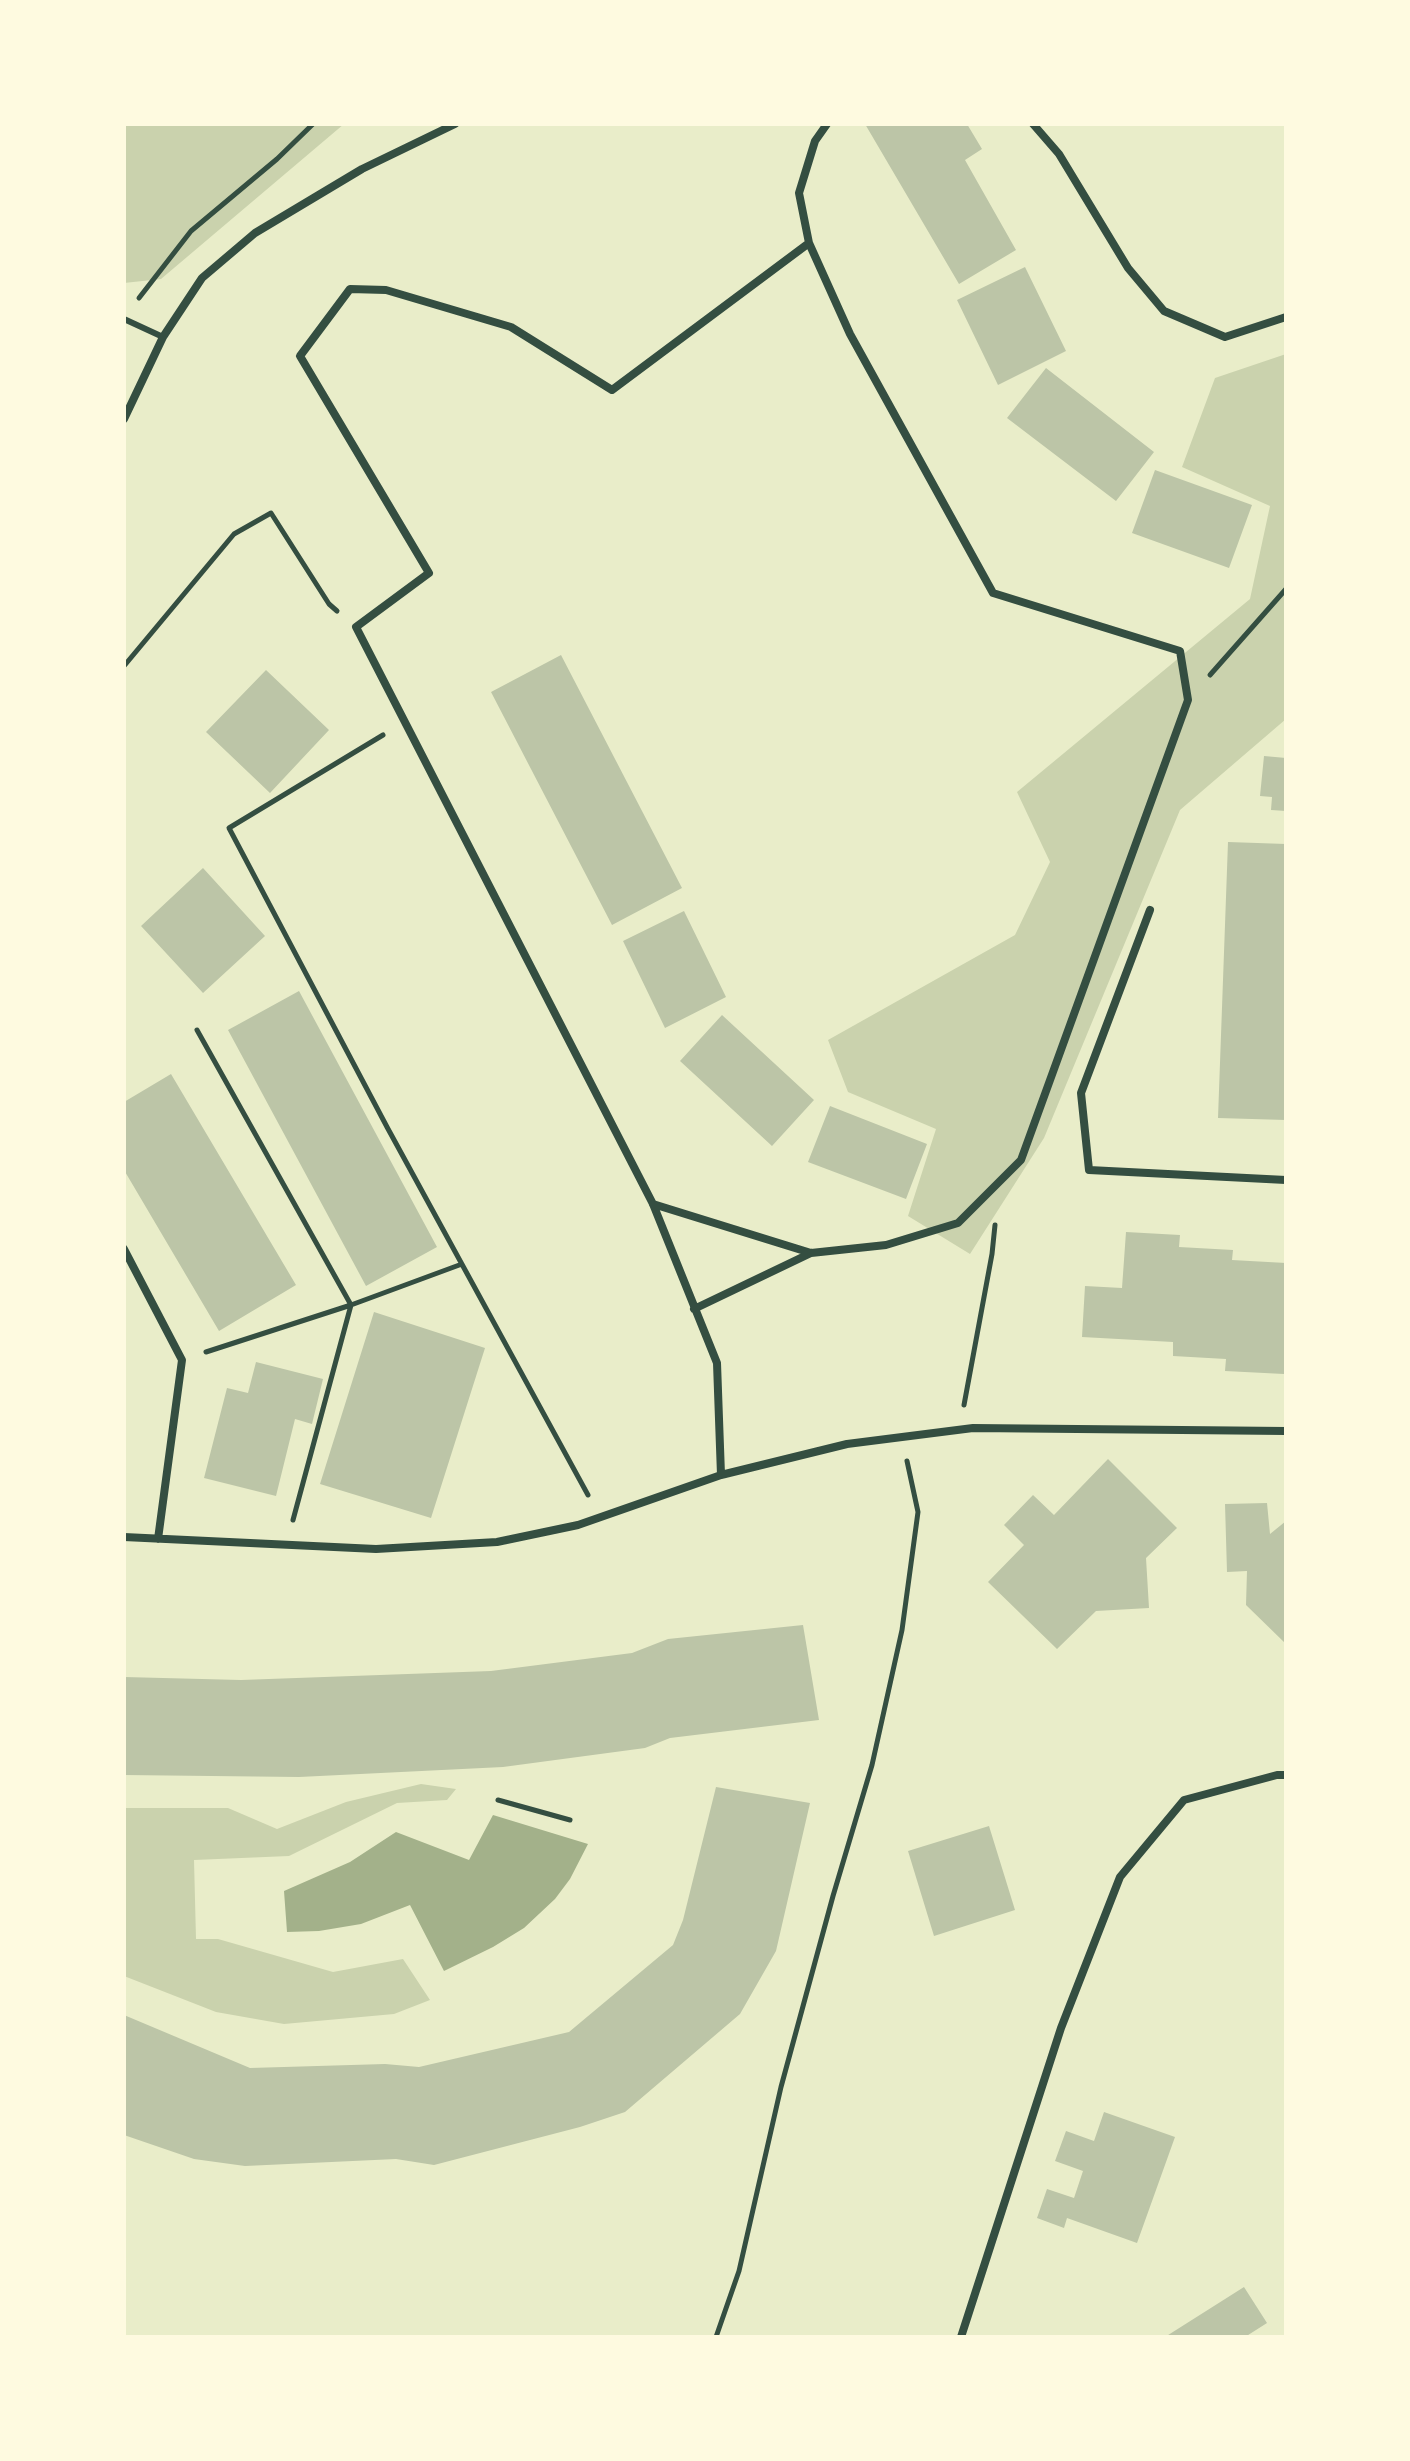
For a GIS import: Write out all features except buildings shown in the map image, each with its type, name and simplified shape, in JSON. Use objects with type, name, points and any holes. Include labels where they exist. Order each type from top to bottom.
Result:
[{"type":"street","points":[[124,419],[163,337],[202,278],[255,233],[362,169],[455,124]]},
{"type":"street","points":[[694,1309],[811,1253],[886,1245],[958,1223],[1021,1160],[1188,700],[1180,651],[993,593],[850,334],[809,243],[799,193],[815,141],[827,124]]},
{"type":"street","points":[[1033,124],[1059,154],[1128,268],[1164,311],[1225,337],[1286,317]]},
{"type":"street","points":[[721,1475],[717,1363],[653,1204],[356,627],[429,573],[300,356],[350,289],[386,290],[511,327],[612,390],[809,243]]},
{"type":"street","points":[[1150,910],[1081,1093],[1089,1170],[1286,1180]]},
{"type":"street","points":[[653,1204],[811,1253]]},
{"type":"street","points":[[124,1249],[182,1360],[158,1539]]},
{"type":"street","points":[[124,1537],[376,1549],[497,1542],[578,1525],[721,1475],[847,1444],[959,1429],[1286,1431]]},
{"type":"street","points":[[961,2337],[1061,2028],[1120,1877],[1184,1800],[1286,1775]]},
{"type":"lane","points":[[124,319],[163,337]]},
{"type":"path","points":[[134,306],[191,231],[277,159],[313,124]]},
{"type":"path","points":[[124,666],[234,534],[271,513],[329,604],[356,627]]},
{"type":"path","points":[[1188,700],[1286,589]]},
{"type":"path","points":[[405,722],[229,828],[600,1517]]},
{"type":"path","points":[[197,1030],[351,1305],[287,1545]]},
{"type":"path","points":[[959,1429],[992,1254]]},
{"type":"path","points":[[182,1360],[351,1305],[462,1264]]},
{"type":"path","points":[[716,2337],[739,2271],[781,2087],[872,1765],[902,1630],[918,1512],[901,1437]]},
{"type":"path","points":[[498,1800],[570,1820]]},
{"type":"shaded area","points":[[124,124],[344,124],[161,279],[124,283]]},
{"type":"shaded area","points":[[1286,354],[1286,719],[1180,810],[1044,1138],[970,1254],[908,1216],[936,1129],[848,1092],[828,1040],[1015,935],[1050,862],[1017,792],[1250,599],[1270,506],[1182,467],[1215,378]]},
{"type":"shaded area","points":[[421,1784],[456,1789],[447,1800],[397,1803],[289,1856],[194,1860],[196,1939],[218,1939],[333,1972],[403,1959],[430,2000],[394,2014],[284,2024],[216,2012],[124,1976],[124,1808],[228,1808],[277,1829],[346,1802]]},
{"type":"shaded area","points":[[493,1815],[588,1844],[570,1879],[555,1899],[524,1928],[493,1947],[444,1971],[410,1905],[361,1924],[319,1931],[287,1932],[284,1891],[350,1862],[396,1832],[469,1860]]}]
